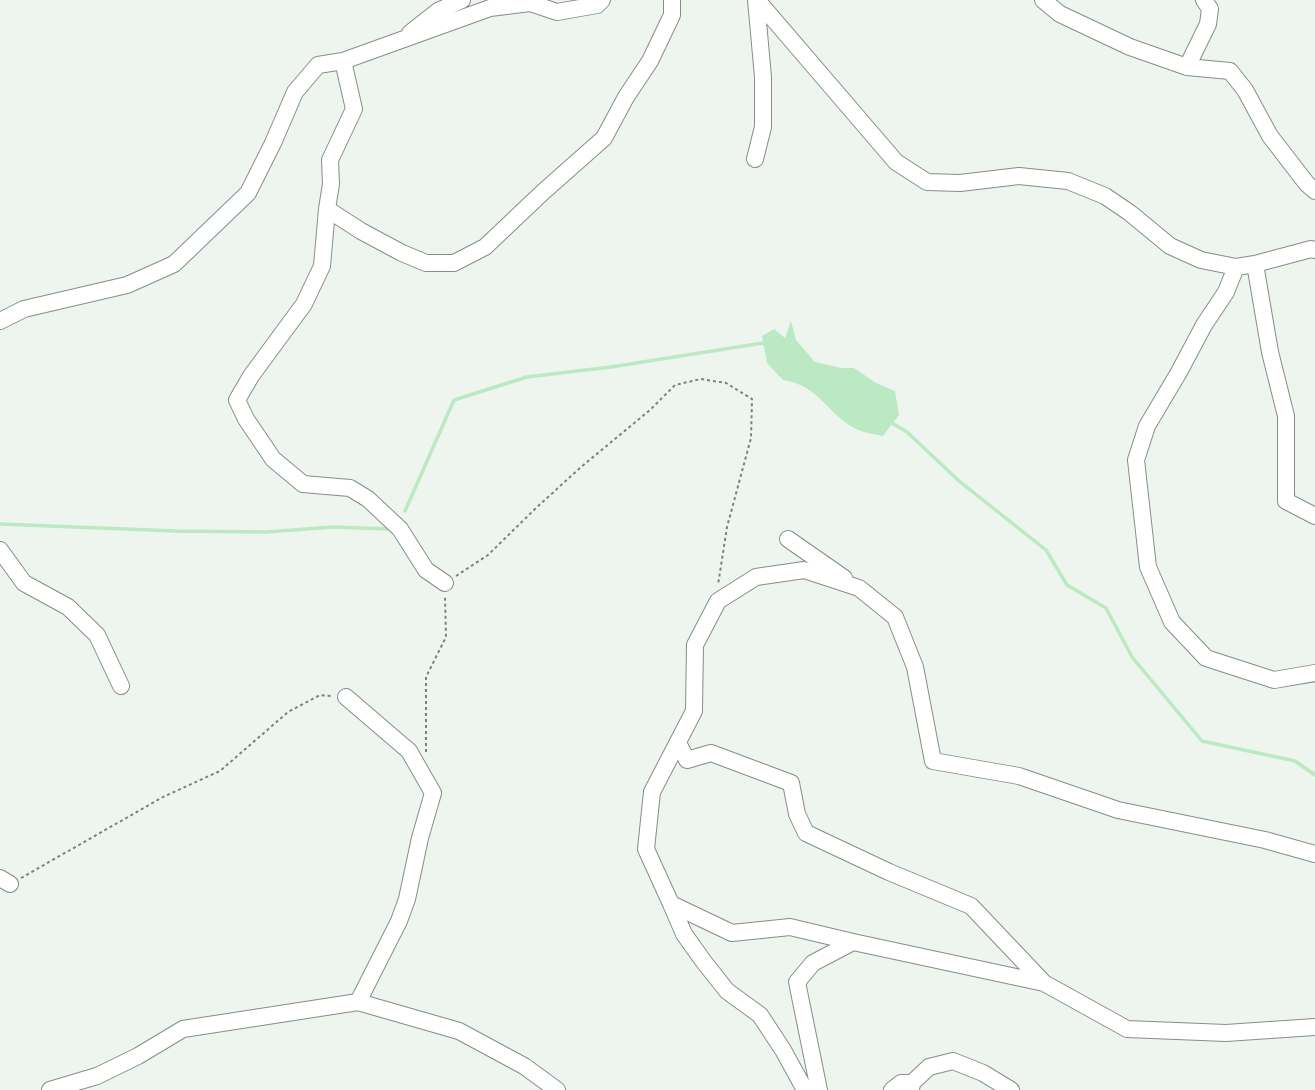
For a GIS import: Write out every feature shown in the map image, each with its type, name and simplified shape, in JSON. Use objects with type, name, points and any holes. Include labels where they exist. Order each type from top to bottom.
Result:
[{"type":"street","points":[[399,42],[438,11],[462,0]]},
{"type":"street","points":[[0,321],[24,309],[127,285],[174,264],[248,193],[273,143],[295,92],[318,65],[343,61],[490,8],[530,3],[558,12],[597,4],[602,0]]},
{"type":"street","points":[[327,209],[361,231],[402,253],[426,263],[454,263],[485,247],[543,192],[604,138],[626,97],[650,61],[672,15],[672,0]]},
{"type":"street","points":[[755,159],[763,127],[763,77],[756,0]]},
{"type":"street","points":[[756,0],[896,162],[927,182],[960,184],[1019,176],[1068,181],[1105,196],[1130,213],[1170,246],[1201,260],[1236,267],[1255,264],[1311,249],[1315,250]]},
{"type":"street","points":[[1043,0],[1060,14],[1130,47],[1187,67],[1230,71],[1245,90],[1270,136],[1307,184],[1315,191]]},
{"type":"street","points":[[1187,67],[1208,24],[1210,8],[1204,0]]},
{"type":"street","points":[[343,61],[354,109],[330,160],[331,184],[327,209],[322,266],[304,304],[251,376],[237,400],[246,419],[273,459],[303,484],[350,488],[368,499],[400,529],[426,570],[445,583]]},
{"type":"street","points":[[1255,264],[1270,352],[1286,416],[1286,502],[1315,516]]},
{"type":"street","points":[[1236,267],[1226,292],[1204,325],[1179,372],[1147,426],[1136,460],[1148,567],[1172,622],[1206,658],[1274,680],[1315,673]]},
{"type":"street","points":[[788,539],[859,588],[896,617],[915,667],[933,761],[1019,776],[1118,810],[1265,840],[1315,854]]},
{"type":"street","points":[[0,550],[24,583],[68,607],[97,635],[121,686]]},
{"type":"street","points":[[806,1090],[783,1050],[760,1015],[727,991],[684,934],[646,849],[652,792],[694,711],[695,645],[718,601],[756,577],[804,570],[859,588]]},
{"type":"street","points":[[346,697],[409,751],[433,793],[420,838],[407,899],[399,921],[358,1002]]},
{"type":"street","points":[[678,743],[688,760],[711,754],[791,783],[797,814],[806,833],[889,872],[971,906],[1044,984]]},
{"type":"street","points":[[671,904],[732,933],[790,927],[1044,984],[1127,1029],[1226,1033],[1315,1027]]},
{"type":"street","points":[[818,1090],[796,982],[813,964],[853,942]]},
{"type":"street","points":[[50,1090],[96,1076],[138,1056],[183,1028],[358,1002],[460,1030],[524,1066],[557,1090]]},
{"type":"street","points":[[892,1090],[901,1083],[912,1086],[929,1068],[953,1061],[983,1073],[1011,1090]]},
{"type":"path","points":[[426,760],[426,677],[446,637],[445,583],[488,555],[581,467],[650,410],[675,385],[700,379],[726,383],[752,399],[751,438],[727,527],[715,605]]},
{"type":"path","points":[[5,881],[163,797],[220,771],[288,712],[320,695],[346,697]]},
{"type":"shaded area","points":[[791,321],[796,340],[815,362],[841,368],[854,368],[876,383],[895,391],[899,415],[883,436],[856,429],[846,423],[815,394],[795,383],[783,380],[767,363],[762,336],[774,329],[785,338]]},
{"type":"waterway","points":[[405,511],[454,400],[527,377],[611,367],[763,343],[766,345]]},
{"type":"waterway","points":[[890,422],[907,432],[959,481],[1046,550],[1067,585],[1106,608],[1132,657],[1202,741],[1295,761],[1315,775]]},
{"type":"waterway","points":[[0,524],[175,531],[267,532],[333,527],[388,529]]}]
